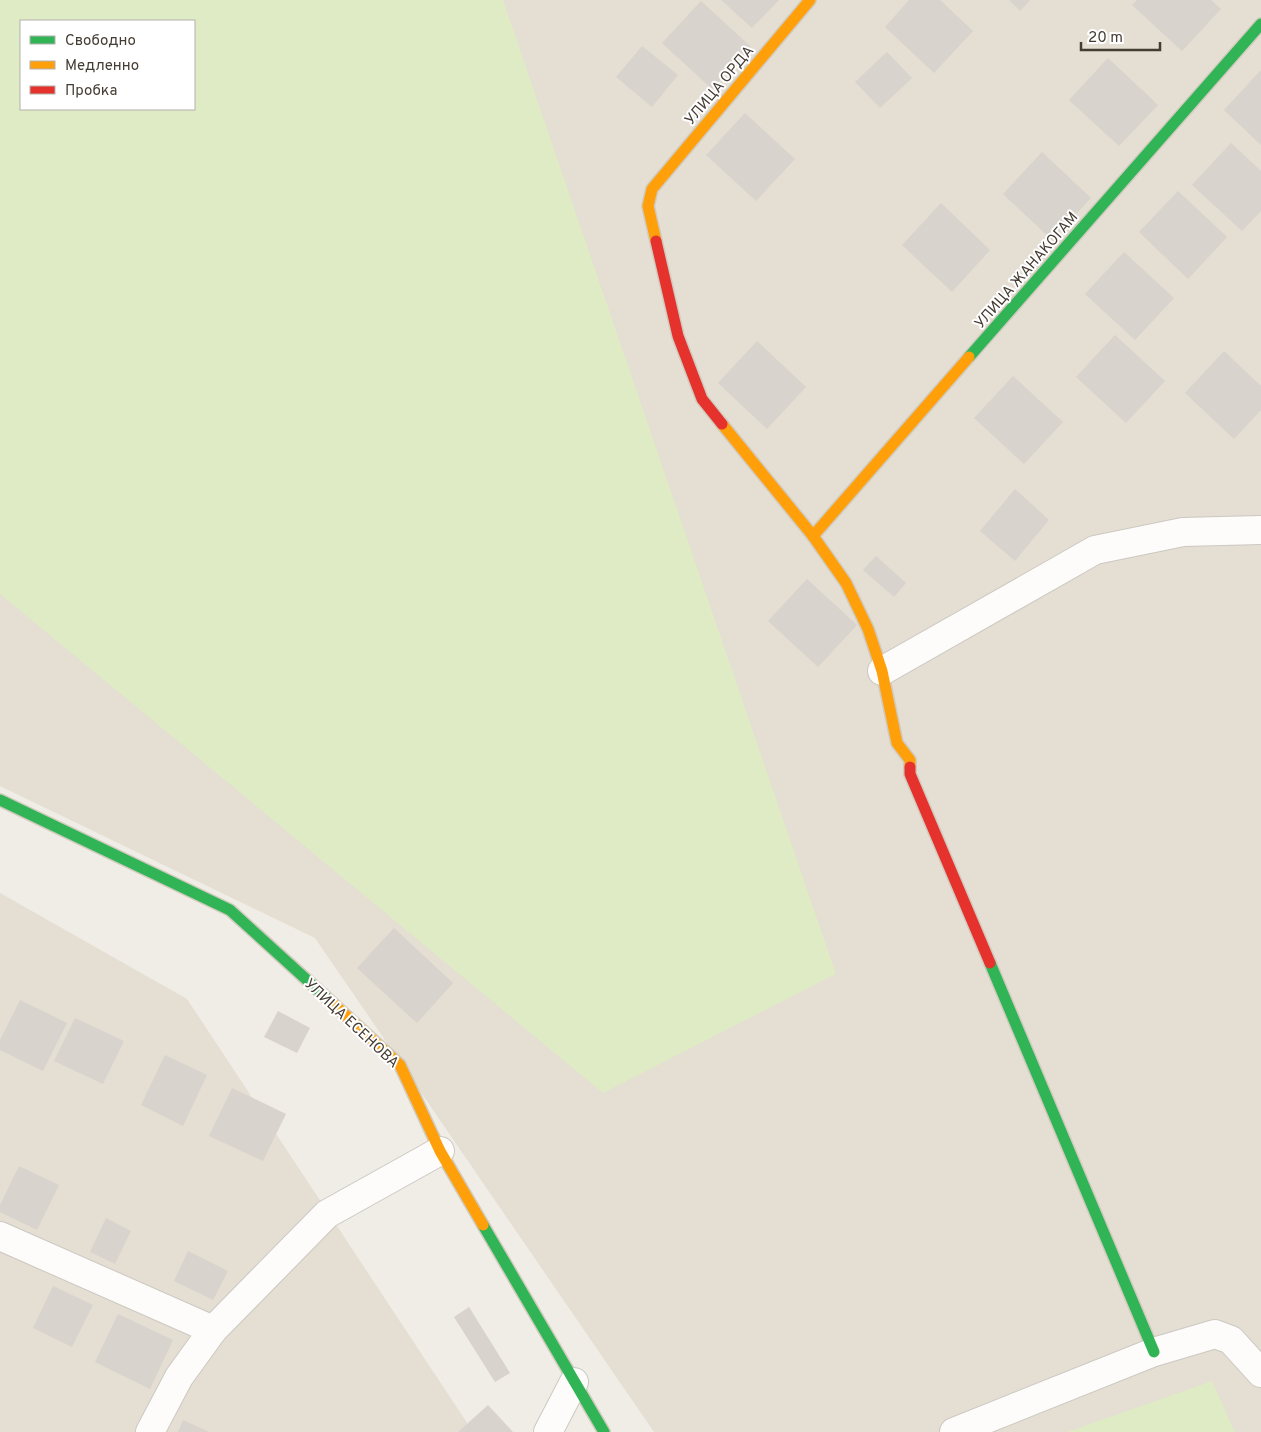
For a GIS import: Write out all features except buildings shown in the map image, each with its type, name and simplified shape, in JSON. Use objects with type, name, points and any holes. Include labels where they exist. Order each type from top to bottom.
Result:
[{"type":"street","name":"УЛИЦА ОРДА","points":[[810,0],[652,189],[648,206],[678,336],[702,399],[813,536]]},
{"type":"street","name":"УЛИЦА ЖАНАКОГАМ","points":[[813,536],[1261,24]]},
{"type":"street","points":[[882,670],[1095,550],[1183,532],[1261,530]]},
{"type":"street","points":[[813,536],[846,583],[868,629],[882,670],[897,743],[910,760],[910,774],[1154,1352]]},
{"type":"street","name":"УЛИЦА ЕСЕНОВА","points":[[0,800],[230,910],[400,1065],[440,1151],[604,1432]]},
{"type":"street","points":[[150,1432],[179,1377],[213,1330],[327,1214],[440,1151]]},
{"type":"street","points":[[0,1236],[213,1330]]},
{"type":"street","points":[[954,1432],[1154,1352],[1215,1334],[1231,1340],[1261,1373]]},
{"type":"street","points":[[548,1432],[574,1382]]},
{"type":"shaded area","points":[[33,0],[1261,0],[1261,1432],[654,1432],[315,938],[0,786],[0,35]]},
{"type":"shaded area","points":[[0,893],[187,999],[473,1432],[0,1432]]},
{"type":"green space","points":[[0,0],[503,0],[836,974],[603,1093],[0,594]]},
{"type":"green space","points":[[1212,1381],[1235,1432],[1067,1432]]},
{"type":"traffic: fast","points":[[969,357],[1261,24]]},
{"type":"traffic: fast","points":[[0,800],[230,910],[329,1000]]},
{"type":"traffic: fast","points":[[990,963],[1154,1352]]},
{"type":"traffic: fast","points":[[483,1225],[604,1432]]},
{"type":"traffic: slow","points":[[656,241],[648,206],[652,189],[810,0]]},
{"type":"traffic: slow","points":[[813,536],[969,357]]},
{"type":"traffic: slow","points":[[722,424],[813,536],[846,583],[868,629],[882,671],[897,743],[910,760],[910,767]]},
{"type":"traffic: slow","points":[[329,1000],[400,1065],[440,1151],[483,1225]]},
{"type":"traffic: jam","points":[[656,241],[678,336],[702,399],[722,424]]},
{"type":"traffic: jam","points":[[910,767],[910,774],[990,963]]}]
